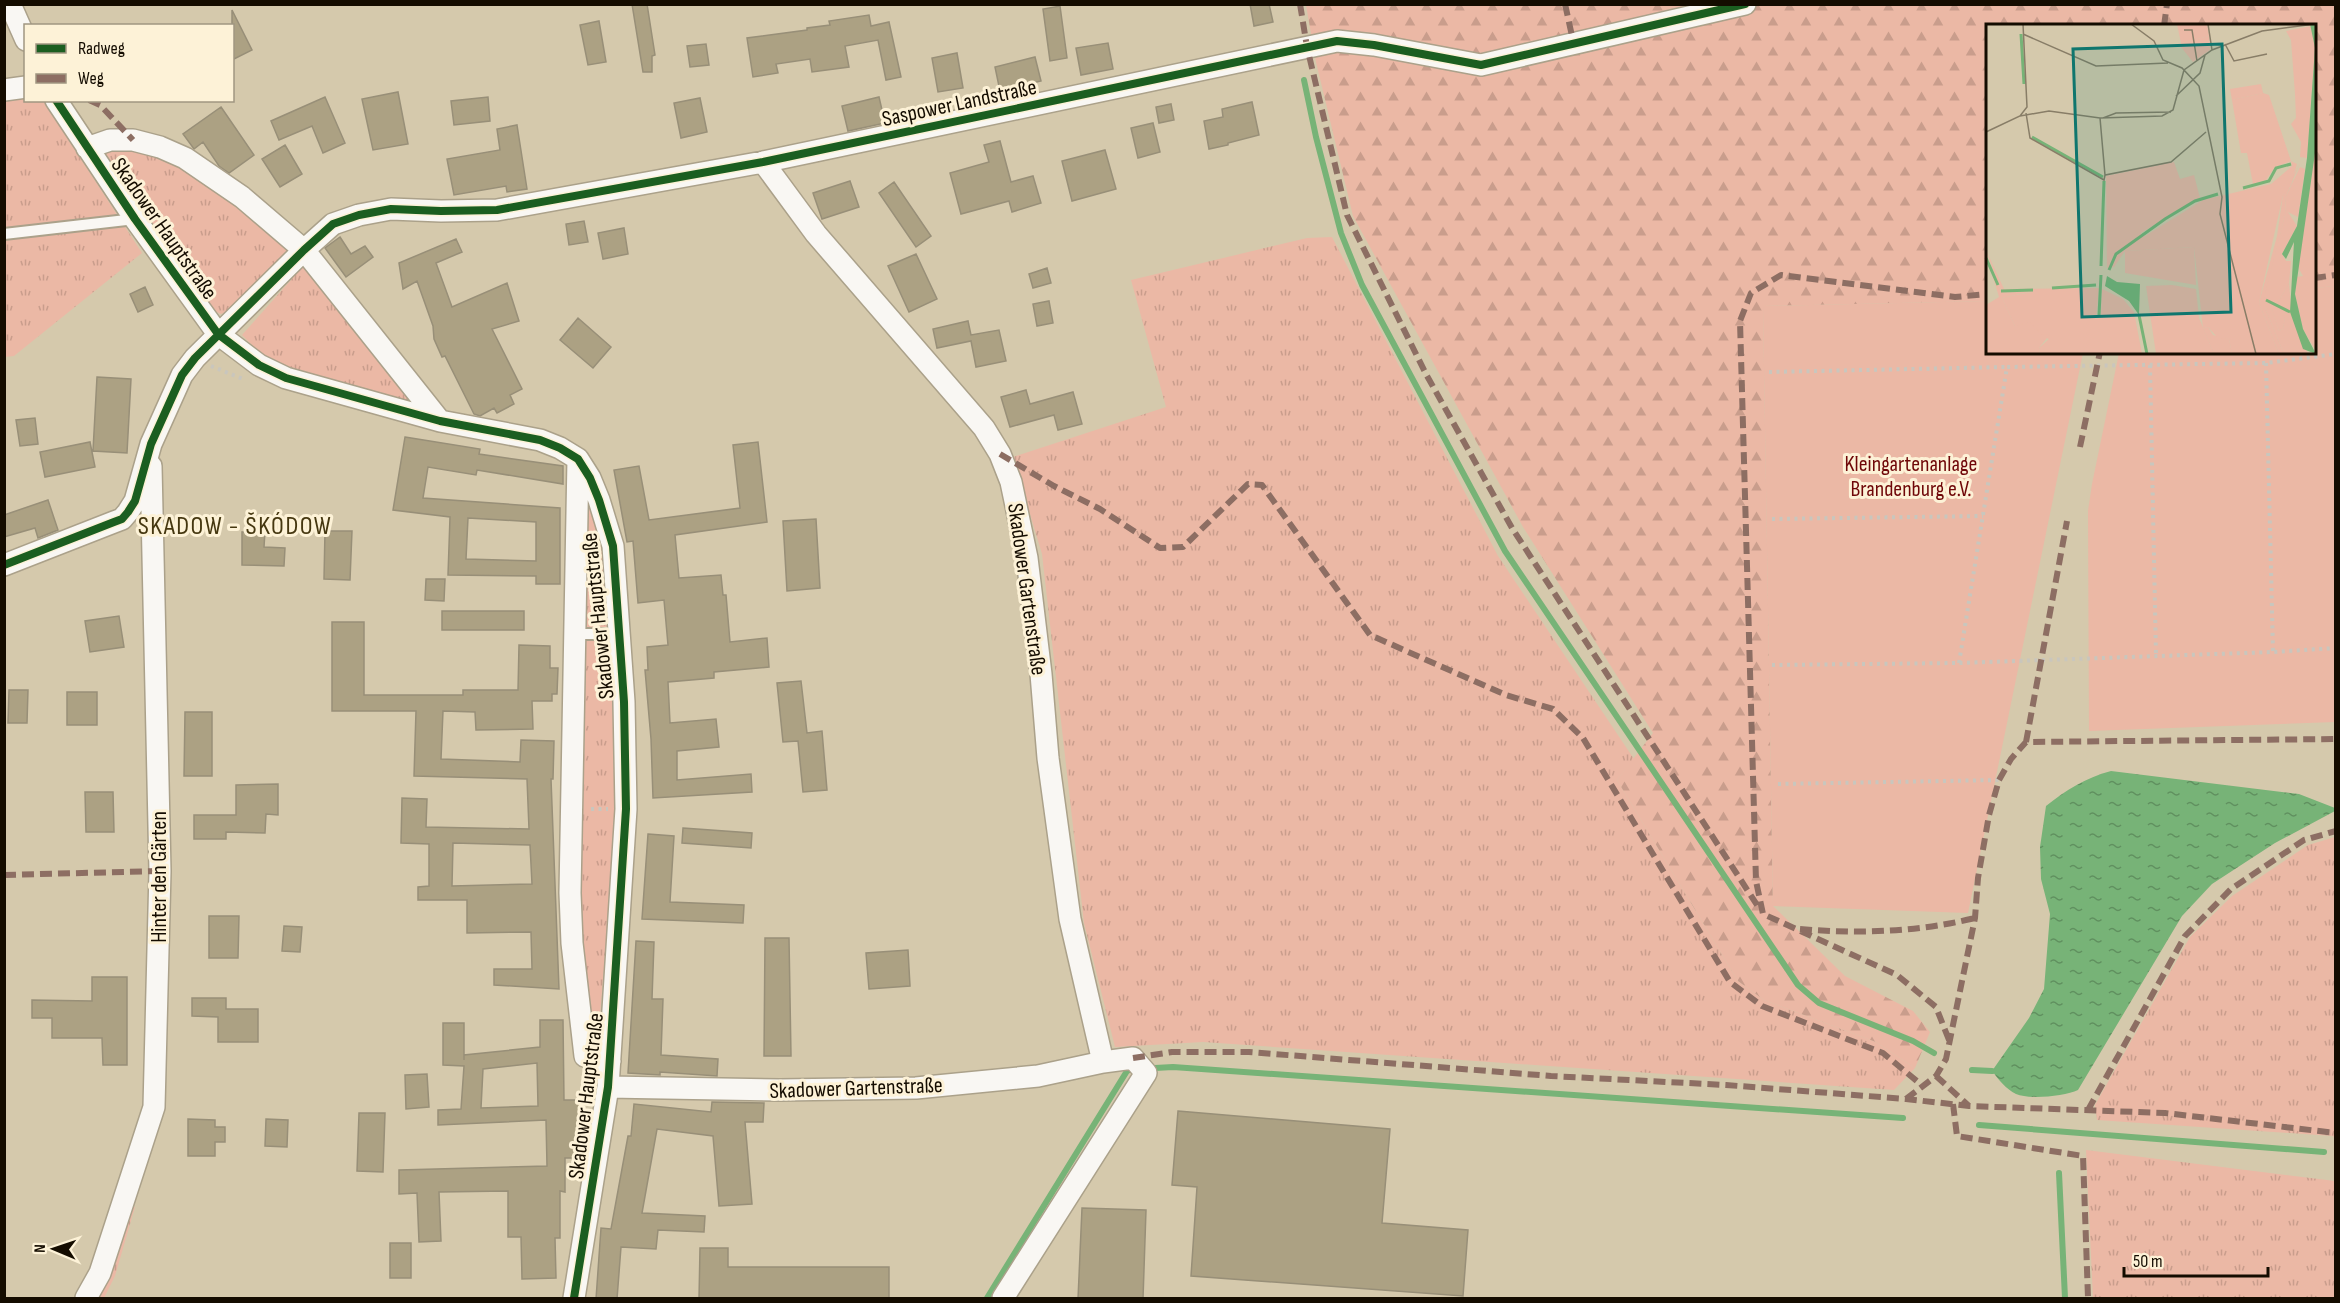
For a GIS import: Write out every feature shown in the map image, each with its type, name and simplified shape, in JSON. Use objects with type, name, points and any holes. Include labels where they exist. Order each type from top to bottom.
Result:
[{"type":"street","points":[[10,4],[24,36]]},
{"type":"street","name":"Saspower Landstraße","points":[[4,565],[122,519],[135,501],[151,444],[183,375],[195,358],[333,224],[359,215],[391,209],[497,210],[763,162],[1337,41],[1374,45],[1482,65],[1745,4]]},
{"type":"street","points":[[4,90],[24,87]]},
{"type":"street","name":"Skadower Hauptstraße","points":[[57,102],[135,219],[218,334],[258,365],[286,378],[440,421],[540,440],[578,459],[590,478],[613,546],[624,702],[626,809],[608,1087],[574,1299]]},
{"type":"street","name":"Skadower Hauptstraße","points":[[87,148],[110,140],[133,140],[160,147],[185,158],[242,197],[304,250],[440,421]]},
{"type":"street","name":"Skadower Gartenstraße","points":[[763,162],[816,234],[984,428],[1000,454],[1011,482],[1027,558],[1041,674],[1048,758],[1070,919],[1103,1062]]},
{"type":"street","name":"Hinter den Gärten","points":[[86,1299],[100,1273],[154,1107],[160,871],[151,444]]},
{"type":"street","name":"Skadower Hauptstraße","points":[[578,459],[570,893],[572,943],[585,1056],[610,1061]]},
{"type":"street","name":"Skadower Gartenstraße","points":[[608,1087],[780,1090],[916,1088],[1038,1076],[1133,1058],[1146,1073],[1003,1299]]},
{"type":"lane","points":[[4,234],[135,219]]},
{"type":"lane","points":[[574,634],[618,634]]},
{"type":"path","points":[[1770,372],[2266,363],[2336,354]]},
{"type":"path","points":[[2266,363],[2273,652]]},
{"type":"path","points":[[2150,365],[2156,656]]},
{"type":"path","points":[[1959,663],[2007,367]]},
{"type":"path","points":[[1772,519],[1983,516]]},
{"type":"path","points":[[1772,665],[1959,663],[2336,648]]},
{"type":"path","points":[[1778,784],[1999,780]]},
{"type":"path","points":[[572,808],[626,809]]},
{"type":"green space","points":[[1306,5],[2335,5],[2335,286],[2316,288],[2316,24],[1986,24],[1986,301],[1763,306],[1773,906],[1845,976],[1913,1011],[1930,1032],[1915,1068],[1876,1042],[1764,1000],[1738,981],[1617,780],[1653,733],[1523,527],[1353,216],[1316,62]]},
{"type":"green space","points":[[24,97],[24,102],[44,102],[142,253],[14,356],[5,357],[5,100]]},
{"type":"green space","points":[[119,143],[159,153],[238,203],[288,249],[235,309],[221,314],[212,310],[164,244],[103,152]]},
{"type":"green space","points":[[1332,237],[1498,556],[1634,759],[1617,780],[1738,981],[1764,1000],[1876,1042],[1915,1068],[1894,1090],[1203,1042],[1115,1047],[1084,923],[1042,554],[1013,457],[1166,407],[1131,280],[1307,238]]},
{"type":"green space","points":[[306,263],[413,402],[297,370],[263,356],[242,335]]},
{"type":"green space","points":[[2335,286],[2335,722],[2089,731],[2088,511],[2119,354],[2316,354],[2316,288]]},
{"type":"green space","name":"Kleingartenanlage Brandenburg e.V.","points":[[1986,301],[1986,354],[2083,354],[1968,913],[1773,906],[1763,306]]},
{"type":"green space","points":[[583,496],[597,529],[604,566],[617,797],[597,1049],[590,1046],[580,943]]},
{"type":"green space","points":[[2335,837],[2335,1139],[2333,1136],[2097,1120],[2095,1105],[2190,937],[2232,896],[2308,845]]},
{"type":"green space","points":[[2086,1150],[2335,1181],[2335,1298],[2093,1298]]},
{"type":"green space","points":[[130,1207],[135,1207],[115,1276],[104,1298],[93,1298]]},
{"type":"water","points":[[2111,771],[2299,794],[2335,808],[2335,811],[2275,843],[2212,884],[2182,916],[2078,1090],[2047,1096],[2022,1096],[2009,1090],[1992,1071],[2029,1018],[2044,989],[2050,914],[2041,879],[2040,847],[2046,806],[2076,785]]},
{"type":"building","points":[[632,4],[647,4],[655,55],[652,56],[652,72],[643,72]]},
{"type":"building","points":[[1250,4],[1269,4],[1273,22],[1254,26]]},
{"type":"building","points":[[1060,6],[1067,58],[1050,61],[1043,9]]},
{"type":"building","points":[[232,10],[252,50],[234,59],[234,24],[232,24]]},
{"type":"building","points":[[869,15],[871,26],[889,22],[901,77],[886,80],[878,40],[845,46],[849,67],[812,72],[810,59],[776,64],[778,73],[753,77],[747,38],[807,30],[807,28],[830,25],[829,21]]},
{"type":"building","points":[[599,21],[606,62],[588,65],[580,25]]},
{"type":"building","points":[[1108,43],[1113,69],[1081,75],[1076,48]]},
{"type":"building","points":[[706,44],[709,65],[690,67],[687,46]]},
{"type":"building","points":[[957,53],[963,88],[938,92],[932,58]]},
{"type":"building","points":[[1035,57],[1041,81],[1000,91],[995,67]]},
{"type":"building","points":[[398,92],[408,144],[373,150],[362,99]]},
{"type":"building","points":[[325,97],[345,143],[323,153],[312,126],[279,140],[271,121]]},
{"type":"building","points":[[488,97],[490,121],[454,125],[451,101]]},
{"type":"building","points":[[879,97],[885,123],[848,131],[842,106]]},
{"type":"building","points":[[700,98],[707,132],[681,138],[674,103]]},
{"type":"building","points":[[1252,102],[1259,135],[1209,149],[1204,121],[1223,117],[1222,109]]},
{"type":"building","points":[[1171,104],[1174,120],[1159,123],[1156,107]]},
{"type":"building","points":[[221,107],[254,155],[229,173],[219,166],[203,142],[194,149],[183,134]]},
{"type":"building","points":[[1153,123],[1160,152],[1138,158],[1131,128]]},
{"type":"building","points":[[517,125],[527,189],[507,192],[506,186],[454,195],[447,159],[500,150],[497,129]]},
{"type":"building","points":[[1000,141],[1011,182],[1033,176],[1041,203],[1012,212],[1009,201],[961,214],[950,173],[989,162],[984,145]]},
{"type":"building","points":[[285,145],[302,174],[280,187],[262,159]]},
{"type":"building","points":[[1105,150],[1116,189],[1072,201],[1062,161]]},
{"type":"building","points":[[850,181],[859,207],[822,219],[813,193]]},
{"type":"building","points":[[894,182],[931,236],[916,247],[879,193]]},
{"type":"building","points":[[584,221],[588,242],[569,245],[566,224]]},
{"type":"building","points":[[624,228],[628,254],[603,259],[598,233]]},
{"type":"building","points":[[340,237],[351,254],[365,246],[373,257],[346,277],[325,248]]},
{"type":"building","points":[[456,239],[462,252],[436,263],[452,307],[507,283],[519,321],[492,329],[522,389],[510,395],[514,404],[497,413],[494,408],[480,416],[474,414],[434,339],[433,326],[417,281],[403,289],[399,263]]},
{"type":"building","points":[[916,254],[937,299],[909,312],[888,266]]},
{"type":"building","points":[[1047,268],[1051,283],[1033,288],[1029,274]]},
{"type":"building","points":[[145,287],[153,305],[138,312],[130,294]]},
{"type":"building","points":[[1049,301],[1053,323],[1037,326],[1033,304]]},
{"type":"building","points":[[578,318],[611,347],[593,368],[560,340]]},
{"type":"building","points":[[968,321],[971,335],[999,330],[1006,361],[976,367],[971,341],[937,348],[933,329]]},
{"type":"building","points":[[97,377],[131,379],[127,453],[93,451]]},
{"type":"building","points":[[1026,390],[1030,404],[1073,392],[1082,424],[1058,430],[1054,415],[1010,427],[1001,397]]},
{"type":"building","points":[[35,418],[38,444],[20,446],[16,420]]},
{"type":"building","points":[[405,437],[480,449],[479,454],[563,466],[563,484],[477,470],[476,475],[428,467],[423,498],[560,508],[560,584],[536,584],[536,576],[448,575],[450,517],[393,510]],"holes":[[[468,518],[536,522],[536,561],[466,559]]]},
{"type":"building","points":[[90,442],[95,467],[45,477],[40,452]]},
{"type":"building","points":[[758,442],[767,522],[675,535],[679,578],[721,575],[723,595],[726,595],[730,642],[767,638],[769,667],[714,672],[714,678],[668,682],[670,723],[716,719],[719,747],[677,751],[677,780],[751,774],[752,792],[653,798],[645,670],[648,670],[647,647],[668,645],[664,600],[638,603],[633,541],[627,542],[614,470],[639,466],[649,520],[740,508],[733,445]]},
{"type":"building","points":[[48,500],[58,530],[38,538],[35,528],[4,537],[4,515]]},
{"type":"building","points":[[816,519],[820,588],[787,591],[783,521]]},
{"type":"building","points":[[265,531],[264,547],[285,548],[284,566],[242,565],[242,532]]},
{"type":"building","points":[[325,531],[352,531],[350,580],[324,579]]},
{"type":"building","points":[[426,579],[445,579],[444,601],[425,600]]},
{"type":"building","points":[[442,611],[524,611],[524,630],[442,630]]},
{"type":"building","points":[[119,616],[124,647],[90,652],[85,621]]},
{"type":"building","points":[[332,622],[364,622],[364,695],[463,695],[463,690],[518,690],[519,645],[550,646],[550,668],[558,668],[557,694],[552,694],[552,701],[532,701],[533,729],[476,730],[475,712],[443,711],[441,759],[520,762],[521,740],[554,741],[553,779],[551,779],[559,989],[494,985],[494,969],[532,969],[531,932],[467,933],[467,900],[418,900],[418,887],[429,886],[429,844],[401,843],[402,798],[427,799],[426,827],[529,829],[527,779],[414,776],[416,711],[332,711]],"holes":[[[453,843],[530,845],[532,884],[452,886]]]},
{"type":"building","points":[[801,681],[807,733],[822,731],[827,790],[803,792],[798,741],[783,742],[777,683]]},
{"type":"building","points":[[9,690],[28,690],[27,723],[8,723]]},
{"type":"building","points":[[67,692],[97,692],[97,725],[67,725]]},
{"type":"building","points":[[185,712],[212,712],[212,776],[184,776]]},
{"type":"building","points":[[278,784],[278,815],[266,814],[265,833],[226,832],[226,839],[194,839],[194,815],[236,815],[236,785]]},
{"type":"building","points":[[85,792],[113,792],[114,832],[86,832]]},
{"type":"building","points":[[683,828],[752,833],[751,848],[682,843]]},
{"type":"building","points":[[648,834],[674,836],[670,902],[744,905],[743,923],[642,919]]},
{"type":"building","points":[[209,916],[239,916],[238,958],[209,958]]},
{"type":"building","points":[[284,926],[302,927],[300,952],[282,951]]},
{"type":"building","points":[[765,938],[789,938],[791,1056],[764,1056]]},
{"type":"building","points":[[636,941],[654,942],[652,999],[663,999],[661,1055],[718,1059],[717,1076],[660,1072],[660,1075],[628,1073]]},
{"type":"building","points":[[908,950],[910,986],[869,989],[866,953]]},
{"type":"building","points":[[92,977],[127,977],[127,1065],[103,1065],[102,1038],[52,1038],[52,1018],[32,1018],[32,1000],[92,1001]]},
{"type":"building","points":[[192,998],[226,998],[226,1009],[258,1009],[258,1042],[218,1042],[218,1017],[192,1016]]},
{"type":"building","points":[[540,1020],[563,1020],[564,1100],[580,1100],[581,1158],[565,1158],[565,1192],[560,1191],[560,1238],[555,1238],[556,1278],[522,1279],[521,1237],[508,1237],[508,1191],[439,1192],[441,1241],[419,1242],[417,1193],[399,1194],[399,1170],[547,1166],[546,1120],[438,1125],[438,1110],[461,1109],[464,1066],[443,1065],[443,1023],[464,1023],[464,1055],[540,1047]],"holes":[[[537,1063],[538,1106],[481,1108],[483,1069]]]},
{"type":"building","points":[[427,1074],[429,1107],[406,1109],[405,1075]]},
{"type":"building","points":[[712,1102],[764,1103],[763,1122],[745,1122],[752,1204],[719,1206],[713,1136],[657,1129],[642,1213],[705,1216],[704,1232],[658,1230],[656,1249],[621,1247],[617,1299],[596,1299],[601,1228],[611,1229],[628,1136],[631,1136],[634,1104],[711,1112]]},
{"type":"building","points":[[1178,1111],[1390,1129],[1382,1223],[1468,1230],[1463,1296],[1191,1276],[1197,1187],[1172,1185]]},
{"type":"building","points":[[359,1113],[385,1113],[383,1172],[357,1171]]},
{"type":"building","points":[[188,1119],[215,1120],[215,1127],[225,1127],[225,1142],[215,1142],[215,1156],[188,1156]]},
{"type":"building","points":[[266,1119],[288,1120],[287,1147],[265,1146]]},
{"type":"building","points":[[1082,1208],[1146,1210],[1143,1299],[1078,1299]]},
{"type":"building","points":[[390,1243],[411,1243],[411,1278],[390,1278]]},
{"type":"building","points":[[700,1248],[728,1248],[728,1267],[889,1267],[889,1299],[699,1299]]},
{"type":"waterway","points":[[1304,80],[1341,233],[1362,285],[1505,551],[1798,985],[1819,1003],[1913,1041],[1934,1053]]},
{"type":"waterway","points":[[1155,1068],[1173,1067],[1903,1118]]},
{"type":"waterway","points":[[987,1298],[1129,1070]]},
{"type":"waterway","points":[[1972,1070],[1992,1071]]},
{"type":"waterway","points":[[1979,1125],[2324,1152]]},
{"type":"waterway","points":[[2059,1173],[2065,1298]]},
{"type":"marked path","points":[[1300,4],[1307,47],[1347,215],[1426,374],[1512,528],[1759,908]]},
{"type":"marked path","points":[[1565,4],[1574,45]]},
{"type":"marked path","points":[[2164,24],[2167,4]]},
{"type":"marked path","points":[[93,102],[100,105],[133,140]]},
{"type":"marked path","points":[[1949,1040],[1936,1007],[1897,975],[1763,914],[1756,881],[1740,321],[1751,293],[1781,275],[1955,297],[1986,294]]},
{"type":"marked path","points":[[2316,278],[2336,275]]},
{"type":"marked path","points":[[2080,447],[2100,354]]},
{"type":"marked path","points":[[1000,454],[1054,486],[1100,509],[1160,548],[1183,547],[1248,484],[1262,485],[1370,635],[1506,695],[1553,709],[1583,738],[1730,982],[1762,1006],[1883,1053],[1924,1087]]},
{"type":"marked path","points":[[2026,742],[2067,521]]},
{"type":"marked path","points":[[1906,1099],[1936,1076],[1946,1059],[1975,918],[1978,878],[1989,815],[1999,780],[2011,759],[2026,742],[2336,739]]},
{"type":"marked path","points":[[2088,1110],[2185,936],[2231,889],[2304,840],[2336,831]]},
{"type":"marked path","points":[[4,875],[160,871]]},
{"type":"marked path","points":[[1800,929],[1888,931],[1954,923],[1975,918]]},
{"type":"marked path","points":[[1133,1058],[1172,1052],[1249,1052],[1551,1076],[1726,1085],[1969,1106],[2165,1113],[2336,1133]]},
{"type":"marked path","points":[[1936,1076],[1969,1106]]},
{"type":"marked path","points":[[1953,1104],[1957,1136],[2083,1156],[2088,1298]]},
{"type":"cycle path","points":[[4,565],[122,519],[135,501],[151,444],[182,375],[195,358],[333,224],[359,215],[391,209],[497,210],[763,162],[1337,41],[1374,45],[1481,65],[1745,4]]},
{"type":"cycle path","points":[[57,102],[135,219],[218,334],[259,365],[286,378],[440,421],[540,440],[578,459],[590,478],[613,546],[624,702],[626,809],[608,1087],[574,1298]]},
{"type":"district","name":"SKADOW - ŠKÓDOW","points":[[235,525]]}]
